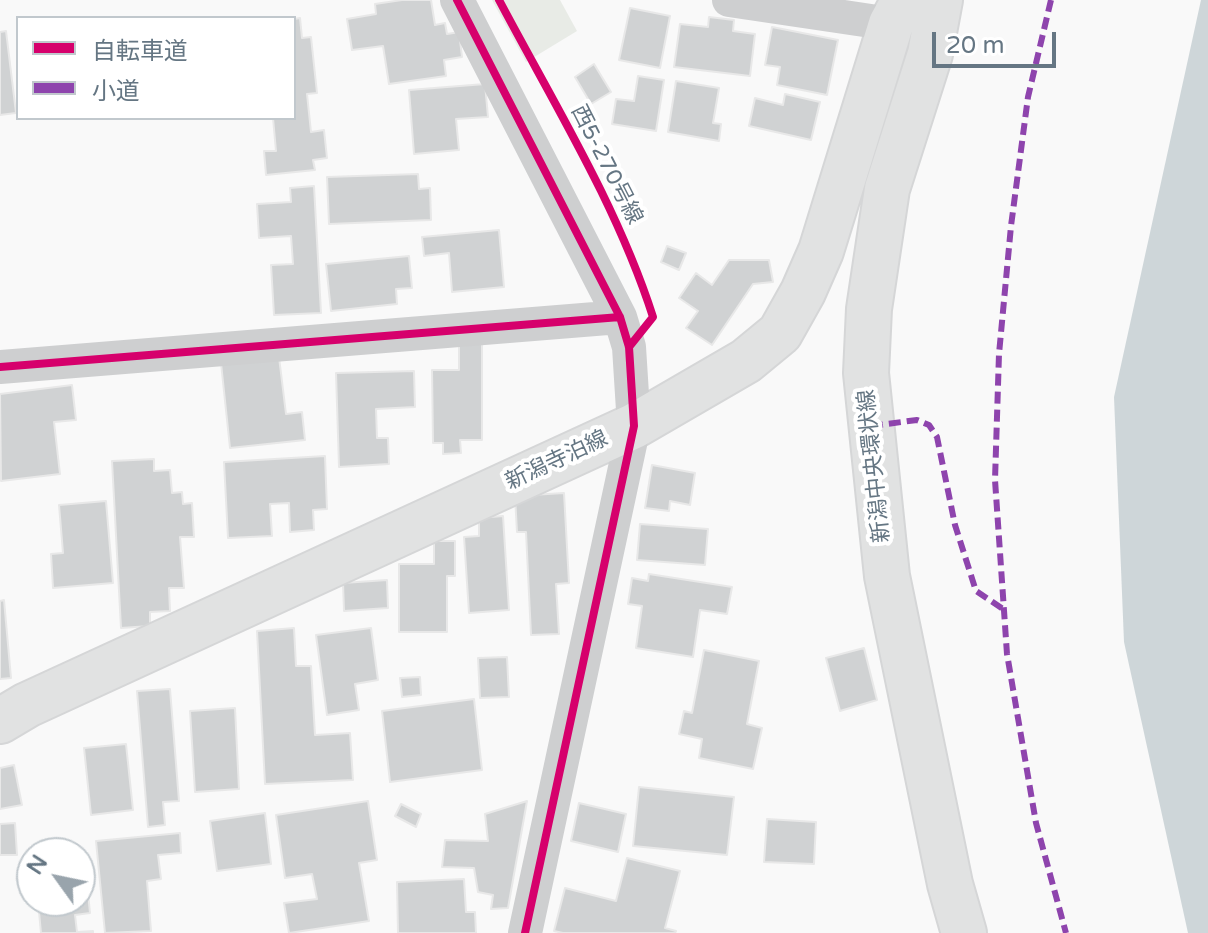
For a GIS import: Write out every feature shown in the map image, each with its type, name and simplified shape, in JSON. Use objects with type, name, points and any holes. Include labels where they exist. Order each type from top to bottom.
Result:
[{"type":"main road","name":"新潟中央環状線","points":[[940,0],[930,54],[887,189],[869,309],[866,373],[887,576],[950,884],[964,933]]},
{"type":"main road","name":"新潟寺泊線","points":[[0,721],[41,698],[634,426],[746,361],[780,333],[821,251],[898,12]]},
{"type":"street","points":[[457,0],[620,317],[629,347],[634,426],[525,933]]},
{"type":"street","points":[[729,0],[898,12]]},
{"type":"street","points":[[0,367],[620,317]]},
{"type":"shaded area","points":[[492,0],[560,0],[577,31],[526,62]]},
{"type":"shaded area","points":[[1201,0],[1208,0],[1208,933],[1188,933],[1124,642],[1114,397]]},
{"type":"building","points":[[431,0],[435,25],[445,23],[447,34],[459,32],[462,57],[444,60],[446,76],[389,84],[383,46],[352,50],[347,19],[376,14],[375,4]]},
{"type":"building","points":[[630,8],[670,16],[660,68],[619,60]]},
{"type":"building","points":[[709,17],[734,20],[733,31],[755,34],[750,76],[674,67],[680,24],[708,27]]},
{"type":"building","points":[[300,18],[302,38],[311,37],[317,93],[307,94],[311,132],[324,130],[327,158],[313,160],[315,170],[266,175],[264,151],[276,151],[273,120],[296,120],[296,19]]},
{"type":"building","points":[[772,27],[838,40],[827,95],[777,85],[780,67],[765,65]]},
{"type":"building","points":[[6,31],[16,113],[0,115],[0,32]]},
{"type":"building","points":[[594,64],[611,92],[591,104],[575,77]]},
{"type":"building","points":[[638,76],[664,80],[656,131],[612,124],[616,99],[634,101]]},
{"type":"building","points":[[676,81],[719,88],[713,123],[721,124],[719,141],[668,132]]},
{"type":"building","points":[[485,84],[488,117],[456,119],[459,150],[414,154],[409,90]]},
{"type":"building","points":[[785,94],[820,102],[811,140],[749,126],[755,98],[783,105]]},
{"type":"building","points":[[418,174],[419,189],[430,188],[431,220],[329,224],[327,177]]},
{"type":"building","points":[[314,186],[321,313],[274,315],[271,265],[293,264],[291,236],[259,238],[257,204],[291,202],[290,188]]},
{"type":"building","points":[[499,230],[504,287],[452,292],[449,253],[424,256],[422,237]]},
{"type":"building","points":[[667,246],[686,253],[679,270],[661,262]]},
{"type":"building","points":[[409,256],[412,288],[396,289],[397,304],[331,311],[326,264]]},
{"type":"building","points":[[729,260],[769,260],[773,282],[753,284],[712,345],[686,328],[698,311],[679,298],[696,273],[712,285]]},
{"type":"building","points":[[459,342],[482,342],[482,440],[460,440],[461,453],[443,454],[443,443],[433,443],[432,370],[459,370]]},
{"type":"building","points":[[279,357],[286,414],[302,412],[305,440],[230,448],[221,363]]},
{"type":"building","points":[[414,371],[415,407],[376,409],[377,438],[388,438],[389,464],[339,467],[336,373]]},
{"type":"building","points":[[72,385],[76,420],[54,422],[60,474],[1,481],[0,394]]},
{"type":"building","points":[[325,456],[327,509],[313,510],[314,530],[290,532],[289,503],[270,504],[272,536],[228,538],[224,462]]},
{"type":"building","points":[[154,459],[154,471],[170,470],[172,493],[182,492],[183,504],[192,503],[194,537],[180,537],[184,588],[169,588],[170,611],[150,612],[150,626],[121,628],[112,461]]},
{"type":"building","points":[[652,465],[695,473],[690,505],[670,501],[669,511],[645,508]]},
{"type":"building","points":[[564,493],[569,583],[556,584],[559,634],[531,635],[526,532],[517,532],[515,496]]},
{"type":"building","points":[[106,501],[113,583],[53,588],[51,554],[63,553],[59,505]]},
{"type":"building","points":[[503,516],[509,610],[469,613],[464,537],[479,536],[479,518]]},
{"type":"building","points":[[640,524],[708,529],[705,565],[637,560]]},
{"type":"building","points":[[434,541],[455,541],[455,576],[447,576],[447,632],[399,632],[399,564],[434,564]]},
{"type":"building","points":[[649,574],[732,587],[727,614],[700,610],[693,657],[636,648],[642,606],[628,604],[632,578],[648,581]]},
{"type":"building","points":[[387,580],[388,608],[344,611],[343,583]]},
{"type":"building","points":[[4,600],[11,678],[0,679],[0,601]]},
{"type":"building","points":[[294,628],[296,666],[311,666],[315,735],[350,733],[353,780],[265,784],[257,631]]},
{"type":"building","points":[[371,628],[378,680],[355,684],[359,710],[327,715],[316,635]]},
{"type":"building","points":[[864,648],[877,700],[840,711],[826,658]]},
{"type":"building","points":[[704,650],[759,661],[747,724],[762,728],[753,769],[699,758],[702,739],[679,734],[684,711],[692,713]]},
{"type":"building","points":[[507,657],[509,697],[480,698],[478,658]]},
{"type":"building","points":[[420,677],[421,695],[402,697],[400,678]]},
{"type":"building","points":[[170,689],[179,801],[163,802],[165,825],[148,827],[137,691]]},
{"type":"building","points":[[474,699],[482,770],[390,782],[382,711]]},
{"type":"building","points":[[235,708],[239,789],[195,792],[190,711]]},
{"type":"building","points":[[126,744],[133,810],[91,815],[84,748]]},
{"type":"building","points":[[14,765],[22,805],[0,809],[0,768]]},
{"type":"building","points":[[639,787],[734,797],[727,855],[633,846]]},
{"type":"building","points":[[368,801],[377,860],[359,863],[369,921],[289,933],[284,903],[317,899],[312,874],[285,878],[276,815]]},
{"type":"building","points":[[527,801],[508,908],[491,909],[493,895],[478,892],[474,868],[442,867],[445,840],[488,841],[485,814]]},
{"type":"building","points":[[579,803],[626,814],[618,852],[571,841]]},
{"type":"building","points":[[401,804],[421,814],[416,827],[395,816]]},
{"type":"building","points":[[265,813],[271,864],[217,871],[210,821]]},
{"type":"building","points":[[767,819],[816,822],[814,864],[764,862]]},
{"type":"building","points":[[15,823],[16,855],[0,855],[0,824]]},
{"type":"building","points":[[180,833],[181,853],[158,855],[161,879],[147,881],[151,931],[105,933],[96,841]]},
{"type":"building","points":[[627,858],[680,871],[665,928],[675,933],[554,931],[565,888],[616,901]]},
{"type":"building","points":[[464,879],[466,912],[475,912],[476,933],[398,933],[397,882]]},
{"type":"building","points":[[40,917],[75,917],[77,932],[93,931],[93,933],[41,933]]},
{"type":"marked path","points":[[1051,0],[1028,97],[1011,226],[999,354],[995,480],[1007,654],[1036,823],[1066,933]]},
{"type":"marked path","points":[[871,426],[917,420],[929,425],[937,437],[955,525],[976,591],[1003,609]]},
{"type":"cycle path","points":[[457,0],[620,317],[629,347],[634,426],[525,933]]},
{"type":"cycle path","name":"西5-270号線","points":[[499,0],[603,195],[638,275],[653,317],[629,347]]},
{"type":"cycle path","points":[[0,367],[620,317]]}]
